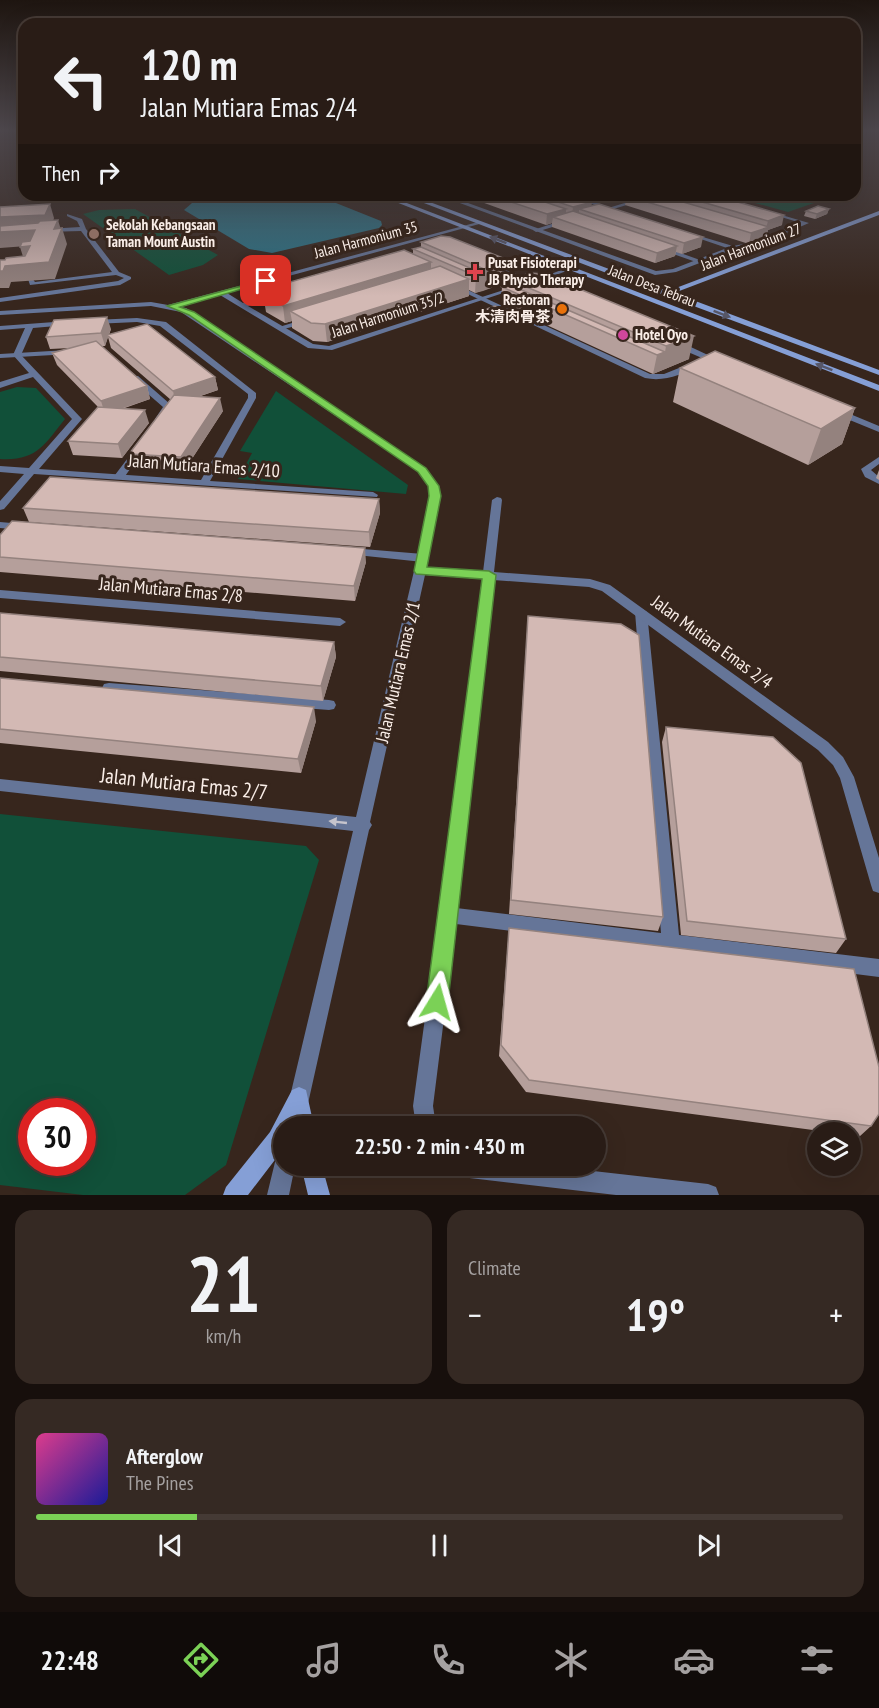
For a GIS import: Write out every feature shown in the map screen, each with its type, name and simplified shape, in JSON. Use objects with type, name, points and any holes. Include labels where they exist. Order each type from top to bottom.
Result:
[{"type":"street","name":"Jalan Desa Tebrau","points":[[397,201],[879,388]]},
{"type":"street","name":"Jalan Desa Tebrau","points":[[423,201],[879,374]]},
{"type":"street","points":[[457,201],[663,274],[733,248],[756,244],[806,222],[760,210]]},
{"type":"street","points":[[587,201],[621,212]]},
{"type":"street","points":[[592,214],[636,201]]},
{"type":"street","name":"Jalan Harmonium 27","points":[[651,300],[879,213]]},
{"type":"street","points":[[0,300],[120,283],[129,278],[117,273],[83,229],[80,220],[69,215]]},
{"type":"street","points":[[536,230],[574,219],[564,216]]},
{"type":"street","name":"Jalan Harmonium 35","points":[[171,306],[480,223]]},
{"type":"street","points":[[38,232],[83,229]]},
{"type":"street","points":[[677,230],[733,248]]},
{"type":"street","points":[[765,233],[776,236]]},
{"type":"street","points":[[653,245],[698,261]]},
{"type":"street","points":[[479,261],[543,287]]},
{"type":"street","name":"Jalan Harmonium 35/2","points":[[222,293],[311,346],[329,348],[532,283],[571,268]]},
{"type":"street","points":[[31,279],[32,285],[117,273]]},
{"type":"street","points":[[451,284],[657,379],[708,358]]},
{"type":"street","points":[[243,305],[288,293]]},
{"type":"street","name":"Jalan Mutiara Emas 2/1","points":[[0,314],[139,305],[171,306],[192,314],[422,470],[434,486],[435,496],[422,564],[364,825],[294,1116]]},
{"type":"street","points":[[280,328],[312,318]]},
{"type":"street","points":[[88,322],[135,319],[163,324],[252,393],[252,398],[204,483]]},
{"type":"street","points":[[0,328],[76,323]]},
{"type":"street","points":[[17,355],[30,326]]},
{"type":"street","points":[[664,339],[730,367]]},
{"type":"street","points":[[0,357],[81,351]]},
{"type":"street","points":[[0,507],[77,419],[17,355]]},
{"type":"street","points":[[124,368],[167,406],[166,411],[152,430]]},
{"type":"street","points":[[0,385],[34,374]]},
{"type":"street","points":[[826,407],[879,429]]},
{"type":"street","points":[[119,477],[146,439]]},
{"type":"street","points":[[879,460],[866,469],[869,475],[879,481]]},
{"type":"street","name":"Jalan Mutiara Emas 2/10","points":[[0,469],[373,495]]},
{"type":"street","points":[[424,1116],[423,1106],[497,500]]},
{"type":"street","points":[[0,525],[35,528]]},
{"type":"street","name":"Jalan Mutiara Emas 2/4","points":[[337,551],[489,575],[590,583],[606,588],[823,746],[838,761],[847,777],[879,885]]},
{"type":"street","name":"Jalan Mutiara Emas 2/8","points":[[0,594],[340,622]]},
{"type":"street","points":[[640,612],[671,943]]},
{"type":"street","points":[[94,687],[329,705]]},
{"type":"street","name":"Jalan Mutiara Emas 2/7","points":[[0,785],[364,825]]},
{"type":"street","points":[[448,915],[879,968]]},
{"type":"street","points":[[299,1097],[302,1116]]},
{"type":"street","points":[[234,1195],[277,1139],[299,1097]]},
{"type":"street","points":[[278,1195],[282,1176]]},
{"type":"street","points":[[314,1176],[319,1195]]},
{"type":"street","points":[[546,1176],[708,1195]]},
{"type":"green space","points":[[748,201],[820,201],[788,212]]},
{"type":"green space","points":[[135,209],[218,255],[203,265],[169,275],[83,214],[99,210]]},
{"type":"green space","points":[[17,387],[36,388],[65,419],[45,444],[31,454],[13,459],[0,459],[0,392]]},
{"type":"green space","points":[[276,391],[408,485],[406,494],[238,479],[252,453],[240,451]]},
{"type":"green space","points":[[0,814],[306,846],[319,860],[226,1165],[185,1195],[83,1195],[0,1185]]},
{"type":"water","points":[[202,201],[331,201],[381,221],[382,225],[379,228],[272,253],[249,249],[184,210],[192,203]]},
{"type":"building","points":[[508,201],[542,201],[566,209],[547,214]]},
{"type":"building","points":[[555,201],[592,202],[573,207]]},
{"type":"building","points":[[644,201],[680,201],[769,227],[751,233]]},
{"type":"building","points":[[699,201],[734,201],[784,215],[768,221]]},
{"type":"building","points":[[50,204],[45,215],[0,217],[0,207]]},
{"type":"building","points":[[599,204],[703,237],[684,243],[579,209]]},
{"type":"building","points":[[818,206],[829,209],[817,214],[806,211]]},
{"type":"building","points":[[573,211],[677,246],[657,253],[553,217]]},
{"type":"building","points":[[58,220],[54,229],[62,228],[49,262],[5,266],[3,271],[0,271],[0,260],[25,256],[30,246],[20,247],[22,242],[30,241],[35,230],[0,232],[0,226]]},
{"type":"building","points":[[441,236],[450,237],[503,258],[503,263],[484,269],[421,242]]},
{"type":"building","points":[[421,247],[484,274],[476,276],[413,249]]},
{"type":"building","points":[[404,250],[431,262],[283,306],[263,294],[265,289]]},
{"type":"building","points":[[440,266],[469,279],[325,324],[311,323],[290,311]]},
{"type":"building","points":[[530,273],[543,274],[694,336],[666,346],[510,280]]},
{"type":"building","points":[[510,285],[665,352],[657,355],[502,287]]},
{"type":"building","points":[[495,306],[505,311],[486,318],[475,313]]},
{"type":"building","points":[[107,317],[101,333],[46,337],[54,320]]},
{"type":"building","points":[[147,324],[215,377],[173,391],[107,335]]},
{"type":"building","points":[[96,341],[147,386],[101,401],[52,353]]},
{"type":"building","points":[[715,351],[855,408],[821,429],[680,368]]},
{"type":"building","points":[[174,395],[220,398],[181,457],[129,454]]},
{"type":"building","points":[[98,407],[145,410],[118,444],[68,441]]},
{"type":"building","points":[[50,477],[379,499],[369,532],[23,508]]},
{"type":"building","points":[[12,521],[365,548],[354,586],[0,557],[0,535]]},
{"type":"building","points":[[0,613],[334,642],[321,686],[0,657]]},
{"type":"building","points":[[528,616],[621,624],[639,635],[663,917],[511,900]]},
{"type":"building","points":[[0,678],[314,707],[298,759],[0,729]]},
{"type":"building","points":[[666,727],[773,737],[801,763],[846,939],[687,921]]},
{"type":"building","points":[[509,928],[854,969],[879,1067],[879,1114],[871,1126],[861,1125],[861,1122],[841,1122],[529,1080],[501,1045]]},
{"type":"place","name":"Sekolah Kebangsaan Taman Mount Austin","points":[[94,234]]},
{"type":"place","name":"Pusat Fisioterapi JB Physio Therapy","points":[[475,272]]},
{"type":"place","name":"Restoran 木清肉骨茶","points":[[562,309]]},
{"type":"place","name":"Hotel Oyo","points":[[623,335]]},
{"type":"route","points":[[266,281],[171,306],[192,314],[422,470],[434,486],[435,496],[420,571],[489,575],[437,1002]]}]
